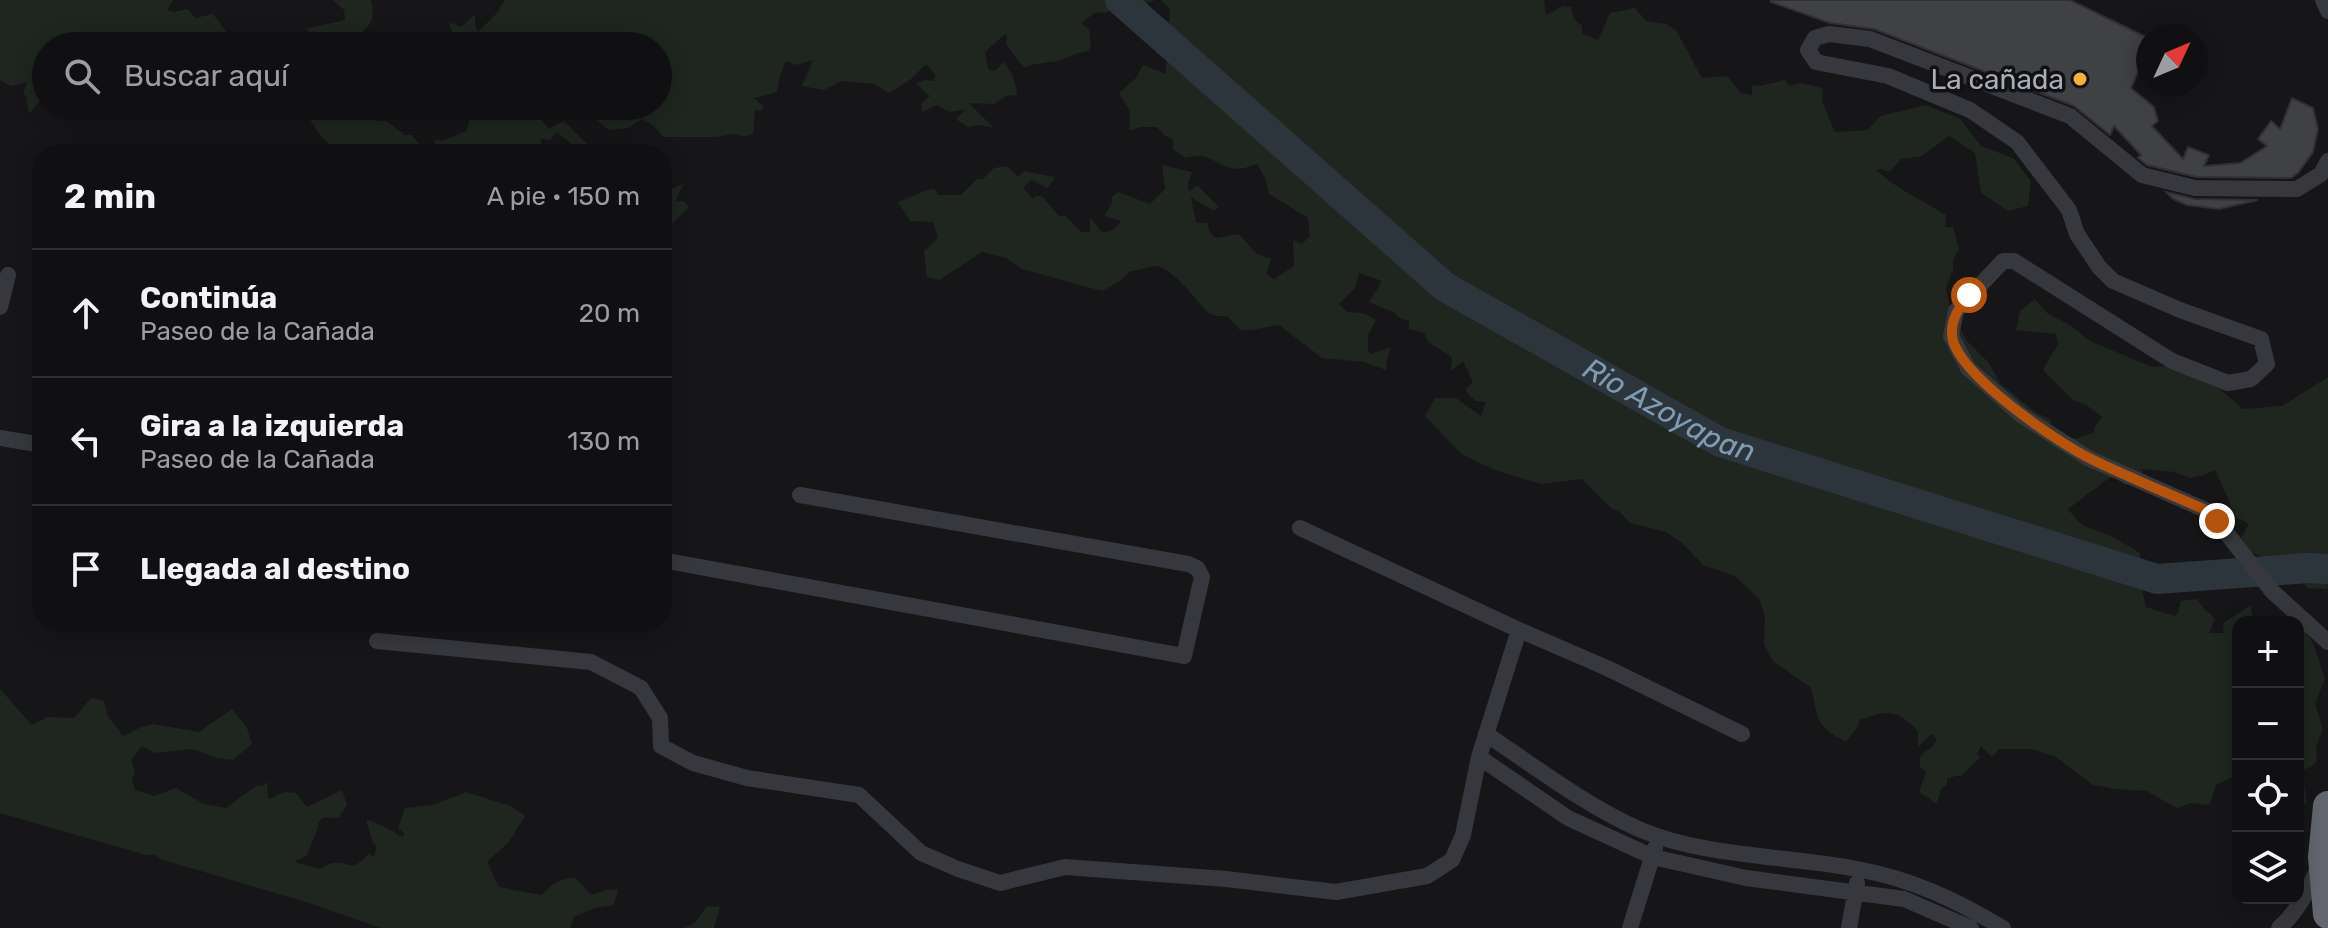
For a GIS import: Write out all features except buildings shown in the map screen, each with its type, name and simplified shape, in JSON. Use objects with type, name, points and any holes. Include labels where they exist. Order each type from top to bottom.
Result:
[{"type":"highway","points":[[2328,806],[2323,857],[2328,914]]},
{"type":"street","points":[[2323,0],[2328,11]]},
{"type":"street","points":[[2328,161],[2321,174],[2297,189],[2195,188],[2142,175],[2070,116],[1870,39],[1829,34],[1815,38],[1808,50],[1816,62],[1888,76],[1970,110],[2017,142],[2069,210],[2077,234],[2099,267],[2113,281],[2180,310],[2261,339],[2267,364],[2251,379],[2228,383],[2172,361],[2014,261],[2003,261],[1969,295],[1956,311],[1951,336],[1968,368],[2021,415],[2088,458],[2210,512],[2272,591],[2328,642]]},
{"type":"street","points":[[0,307],[8,275]]},
{"type":"street","points":[[0,438],[32,443]]},
{"type":"street","points":[[672,562],[1184,656],[1202,577],[1197,568],[1188,564],[800,495]]},
{"type":"street","points":[[1300,528],[1607,668],[1742,734]]},
{"type":"street","points":[[377,641],[591,662],[641,688],[660,718],[661,746],[693,763],[747,778],[859,795],[921,853],[1000,883],[1065,867],[1226,879],[1336,892],[1427,876],[1452,860],[1463,835],[1479,757],[1519,630]]},
{"type":"street","points":[[1486,734],[1580,797],[1642,830],[1697,847],[1859,869],[1920,885],[1964,905],[2003,928]]},
{"type":"street","points":[[1479,757],[1568,818],[1653,857],[1746,878],[1904,899],[1971,928]]},
{"type":"street","points":[[1630,928],[1660,835]]},
{"type":"street","points":[[2279,928],[2309,890],[2323,857]]},
{"type":"street","points":[[1849,928],[1859,869]]},
{"type":"shaded area","points":[[0,0],[173,0],[167,10],[188,9],[195,18],[213,14],[226,32],[32,32],[32,110],[29,114],[23,93],[27,82],[12,86],[0,80]]},
{"type":"shaded area","points":[[333,0],[371,0],[372,19],[362,32],[310,32],[305,29],[345,20],[344,10]]},
{"type":"shaded area","points":[[505,0],[1156,0],[1136,6],[1131,22],[1121,21],[1113,10],[1096,12],[1081,23],[1089,29],[1091,46],[1088,51],[1057,61],[1024,68],[1006,44],[1007,35],[1004,35],[985,52],[988,69],[995,71],[1003,62],[1013,78],[1017,96],[1008,95],[994,104],[969,103],[994,128],[978,125],[967,127],[956,119],[966,109],[950,112],[937,105],[923,112],[921,104],[930,96],[916,84],[924,80],[934,81],[935,75],[926,64],[910,80],[889,93],[874,84],[841,81],[824,90],[802,86],[813,60],[797,65],[786,61],[777,92],[754,98],[764,107],[761,111],[755,110],[753,134],[744,137],[736,134],[663,137],[644,120],[672,120],[672,32],[478,32]]},
{"type":"shaded area","points":[[1161,0],[1544,0],[1546,15],[1563,6],[1571,7],[1574,19],[1582,26],[1582,33],[1598,40],[1610,13],[1635,8],[1646,21],[1666,24],[1676,30],[1702,78],[1727,76],[1741,93],[1752,95],[1752,85],[1785,80],[1790,86],[1800,83],[1823,88],[1822,101],[1835,132],[1868,130],[1880,116],[1926,105],[1960,119],[1981,146],[2013,158],[2031,181],[2028,206],[2008,211],[1981,193],[1975,153],[1949,136],[1922,156],[1901,159],[1890,172],[1876,170],[1901,189],[1946,215],[1945,227],[1953,227],[1959,249],[1946,288],[1950,309],[1967,341],[1989,363],[2000,383],[2035,412],[2051,420],[2050,431],[2075,439],[2094,433],[2102,417],[2085,404],[2073,400],[2043,370],[2058,344],[2056,334],[2016,330],[2020,311],[2035,299],[2047,313],[2090,341],[2152,367],[2168,366],[2203,375],[2243,409],[2282,406],[2328,377],[2328,558],[2325,561],[2328,562],[2328,589],[2308,588],[2298,577],[2280,580],[2276,561],[2236,547],[2249,524],[2233,516],[2215,470],[2189,478],[2175,472],[2142,469],[2143,483],[2125,485],[2113,475],[2068,509],[2083,525],[2111,536],[2140,553],[2139,578],[2146,607],[2174,616],[2181,601],[2197,599],[2215,618],[2209,633],[2224,633],[2223,623],[2232,617],[2232,778],[2217,784],[2209,805],[2191,803],[2177,808],[2146,791],[2093,785],[2056,757],[2032,749],[1999,749],[1992,757],[1981,746],[1977,754],[1981,757],[1962,775],[1947,778],[1937,804],[1919,792],[1926,772],[1920,767],[1920,757],[1937,739],[1931,734],[1918,747],[1918,731],[1903,718],[1891,713],[1859,720],[1859,725],[1846,742],[1829,731],[1817,715],[1811,688],[1773,661],[1764,644],[1765,617],[1760,600],[1735,576],[1703,565],[1682,543],[1666,532],[1630,523],[1582,479],[1541,484],[1497,471],[1461,454],[1425,416],[1435,398],[1456,398],[1481,416],[1486,402],[1475,401],[1465,390],[1473,382],[1463,361],[1451,371],[1452,357],[1428,342],[1425,333],[1409,329],[1409,321],[1369,302],[1382,281],[1359,273],[1355,288],[1339,304],[1347,312],[1363,313],[1376,320],[1368,335],[1368,351],[1371,354],[1391,347],[1386,370],[1364,362],[1322,358],[1279,325],[1240,330],[1227,316],[1208,313],[1183,285],[1161,267],[1130,271],[1102,291],[1022,269],[1006,258],[982,252],[939,280],[927,277],[924,251],[938,238],[933,222],[910,221],[898,202],[930,189],[939,195],[961,195],[994,168],[1007,166],[1018,177],[1024,171],[1055,177],[1048,188],[1031,180],[1023,188],[1033,199],[1042,196],[1059,216],[1066,216],[1081,232],[1090,232],[1090,218],[1103,233],[1113,230],[1121,221],[1104,216],[1112,197],[1118,192],[1150,204],[1165,189],[1162,165],[1192,172],[1189,192],[1197,185],[1219,207],[1214,211],[1191,197],[1196,223],[1207,223],[1216,238],[1239,234],[1257,254],[1271,259],[1266,274],[1274,279],[1294,266],[1293,240],[1302,244],[1310,236],[1308,218],[1269,194],[1257,164],[1237,169],[1206,157],[1186,158],[1173,149],[1173,139],[1157,127],[1129,131],[1130,111],[1119,93],[1136,78],[1143,65],[1166,74],[1166,65],[1176,49],[1168,34],[1170,9]]},
{"type":"shaded area","points":[[475,14],[478,32],[452,32],[449,22],[461,27]]},
{"type":"shaded area","points":[[310,120],[386,121],[405,135],[411,135],[420,144],[329,144]]},
{"type":"shaded area","points":[[470,120],[542,120],[549,129],[564,121],[587,144],[572,144],[557,132],[550,140],[541,139],[542,144],[435,144],[435,140],[443,141],[466,131]]},
{"type":"shaded area","points":[[597,120],[640,120],[628,128],[609,130]]},
{"type":"shaded area","points":[[683,184],[676,201],[684,201],[689,207],[672,223],[672,188]]},
{"type":"shaded area","points":[[2250,606],[2252,616],[2234,616]]},
{"type":"shaded area","points":[[2304,628],[2313,643],[2325,679],[2315,704],[2323,729],[2316,746],[2317,761],[2304,769]]},
{"type":"shaded area","points":[[0,689],[32,725],[47,717],[74,718],[91,698],[104,701],[108,716],[123,736],[153,724],[199,732],[232,709],[247,728],[252,744],[233,760],[216,758],[193,749],[155,753],[142,746],[131,760],[135,771],[132,779],[135,790],[154,796],[176,788],[204,804],[226,808],[256,786],[268,782],[269,799],[284,792],[296,793],[307,807],[342,790],[347,805],[339,818],[324,817],[318,822],[307,855],[294,862],[319,869],[332,863],[354,865],[369,853],[373,857],[377,848],[366,819],[402,837],[405,834],[398,828],[405,808],[433,805],[466,792],[511,806],[525,816],[509,842],[487,862],[499,887],[541,895],[561,880],[576,878],[591,895],[618,889],[614,905],[594,908],[574,917],[570,928],[381,928],[155,855],[0,813]]},
{"type":"shaded area","points":[[707,906],[720,907],[714,928],[684,928],[695,923]]},
{"type":"waterway","name":"Rio Azoyapan","points":[[1120,0],[1445,287],[1720,442],[2157,579],[2328,569]]},
{"type":"place","name":"La cañada","points":[[2080,79]]},
{"type":"route","points":[[1969,295],[1956,311],[1951,336],[1968,368],[2021,415],[2088,458],[2210,512],[2217,521]]}]
